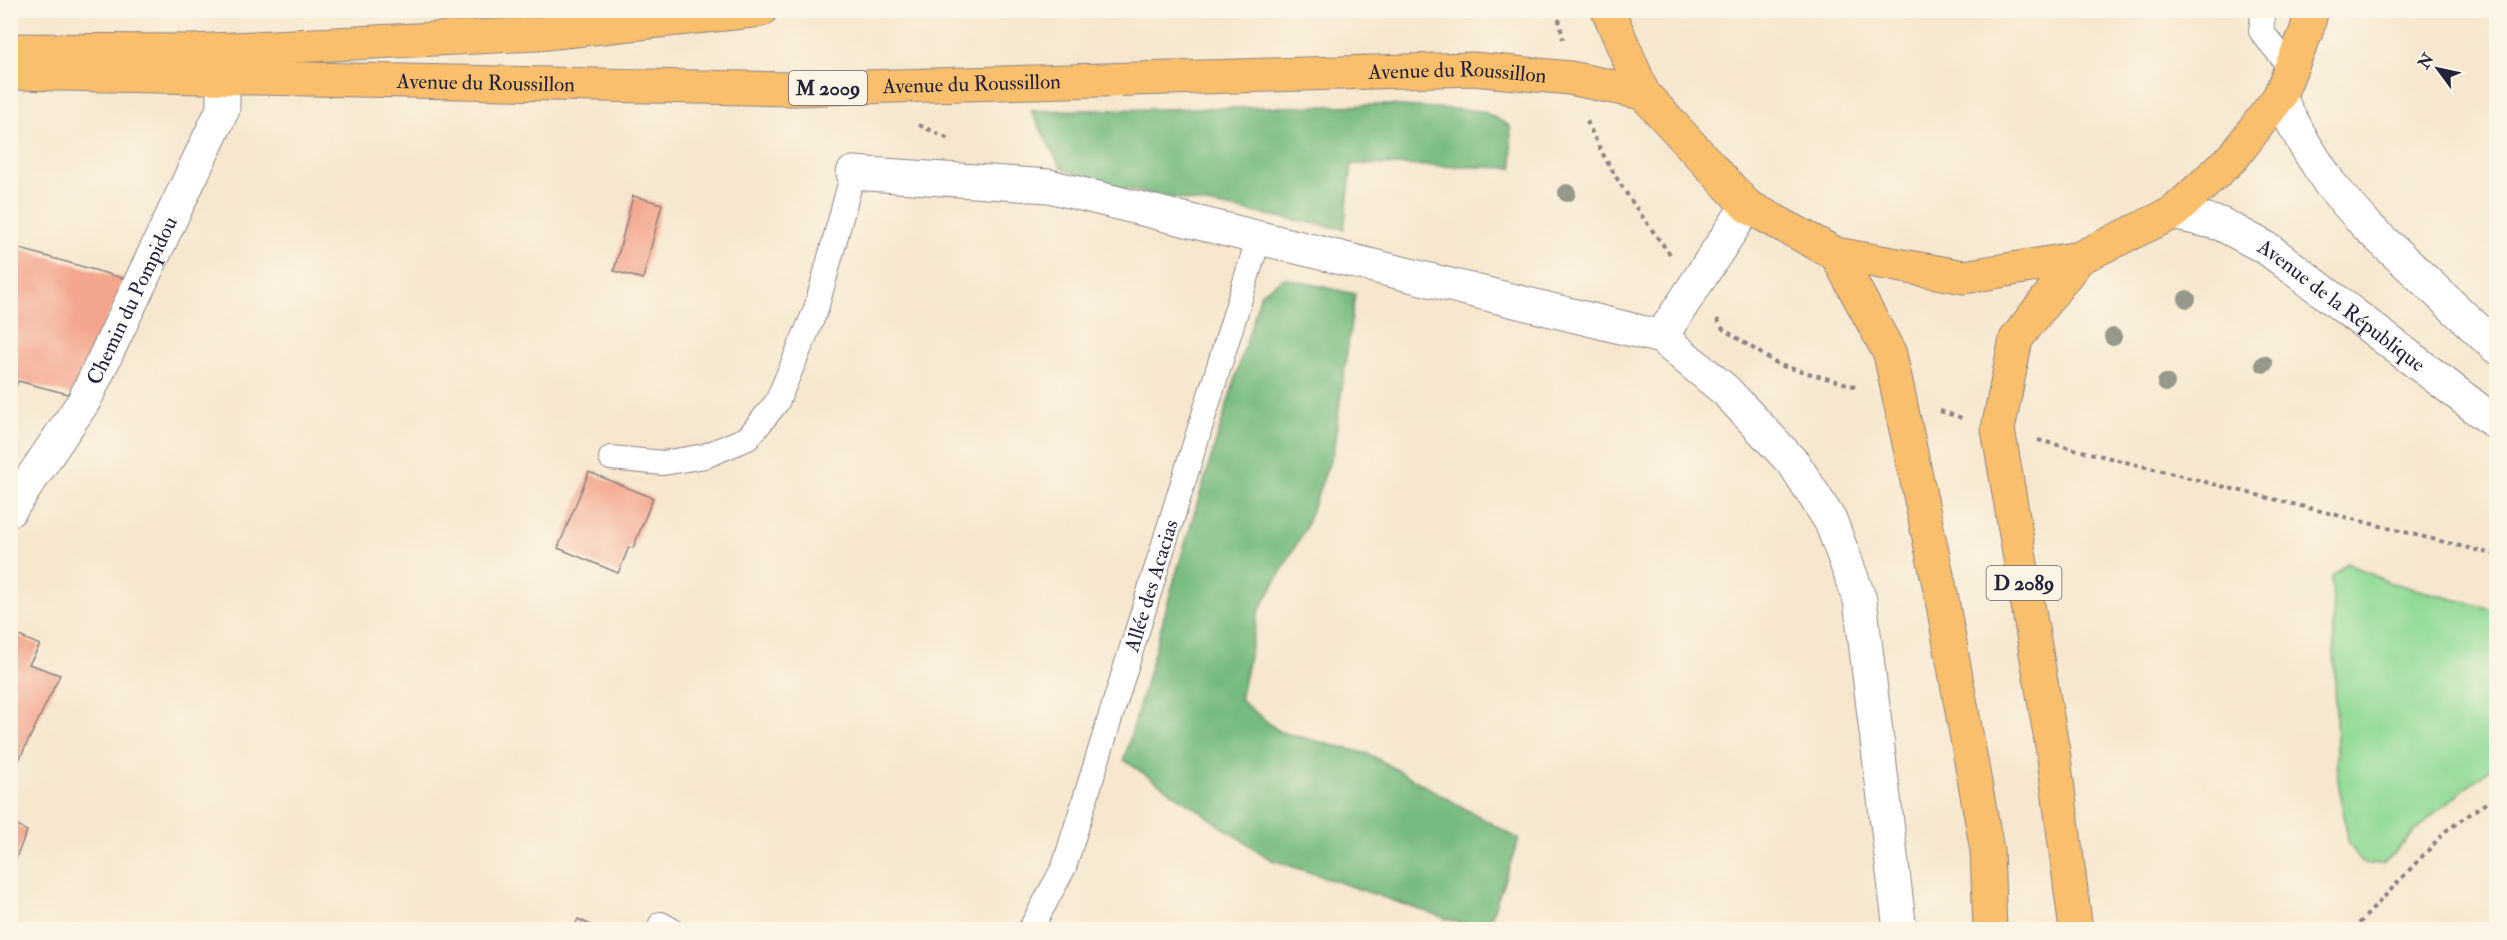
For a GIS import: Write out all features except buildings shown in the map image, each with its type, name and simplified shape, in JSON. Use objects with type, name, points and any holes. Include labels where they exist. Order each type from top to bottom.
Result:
[{"type":"main road","points":[[10,50],[192,51],[537,34],[761,10]]},
{"type":"main road","points":[[1608,10],[1643,93],[1747,206],[1836,254],[1964,277],[2079,258],[2172,213],[2234,156],[2285,82],[2312,10]]},
{"type":"main road","name":"Avenue du Roussillon","points":[[10,73],[794,89],[1473,69],[1570,78],[1643,93]]},
{"type":"main road","points":[[1836,254],[1890,354],[1941,594],[1987,850],[1990,930]]},
{"type":"main road","name":"D 2089","points":[[2076,930],[2054,758],[1998,429],[2016,339],[2079,258]]},
{"type":"street","name":"Chemin du Pompidou","points":[[10,510],[84,401],[222,109],[223,78]]},
{"type":"street","points":[[2285,82],[2305,145],[2330,184],[2368,227],[2496,347]]},
{"type":"street","points":[[853,174],[1049,186],[1168,218],[1259,237],[1661,337],[1726,391],[1795,465],[1831,522],[1860,600],[1900,930]]},
{"type":"street","points":[[1661,337],[1747,206]]},
{"type":"street","name":"Avenue de la République","points":[[2172,213],[2221,224],[2268,249],[2496,423]]},
{"type":"lane","points":[[2264,10],[2261,30],[2285,82]]},
{"type":"lane","points":[[611,458],[663,463],[705,456],[747,438],[777,402],[816,309],[853,174]]},
{"type":"lane","name":"Allée des Acacias","points":[[1030,930],[1064,867],[1259,237]]},
{"type":"path","points":[[1557,10],[1570,78],[1595,139],[1641,215],[1724,328],[1779,365],[1998,429],[2496,555]]},
{"type":"path","points":[[2353,930],[2447,831],[2496,796]]},
{"type":"green space","points":[[1387,105],[1483,111],[1510,126],[1513,168],[1352,164],[1344,229],[1108,186],[1061,168],[1031,111]]},
{"type":"green space","points":[[1284,278],[1355,294],[1333,452],[1305,529],[1258,613],[1240,700],[1280,732],[1369,754],[1519,839],[1487,929],[1477,929],[1270,859],[1124,760],[1175,577],[1261,293]]},
{"type":"green space","points":[[2347,563],[2388,582],[2496,610],[2496,764],[2431,816],[2383,864],[2364,864],[2349,845],[2338,780],[2332,576]]}]
